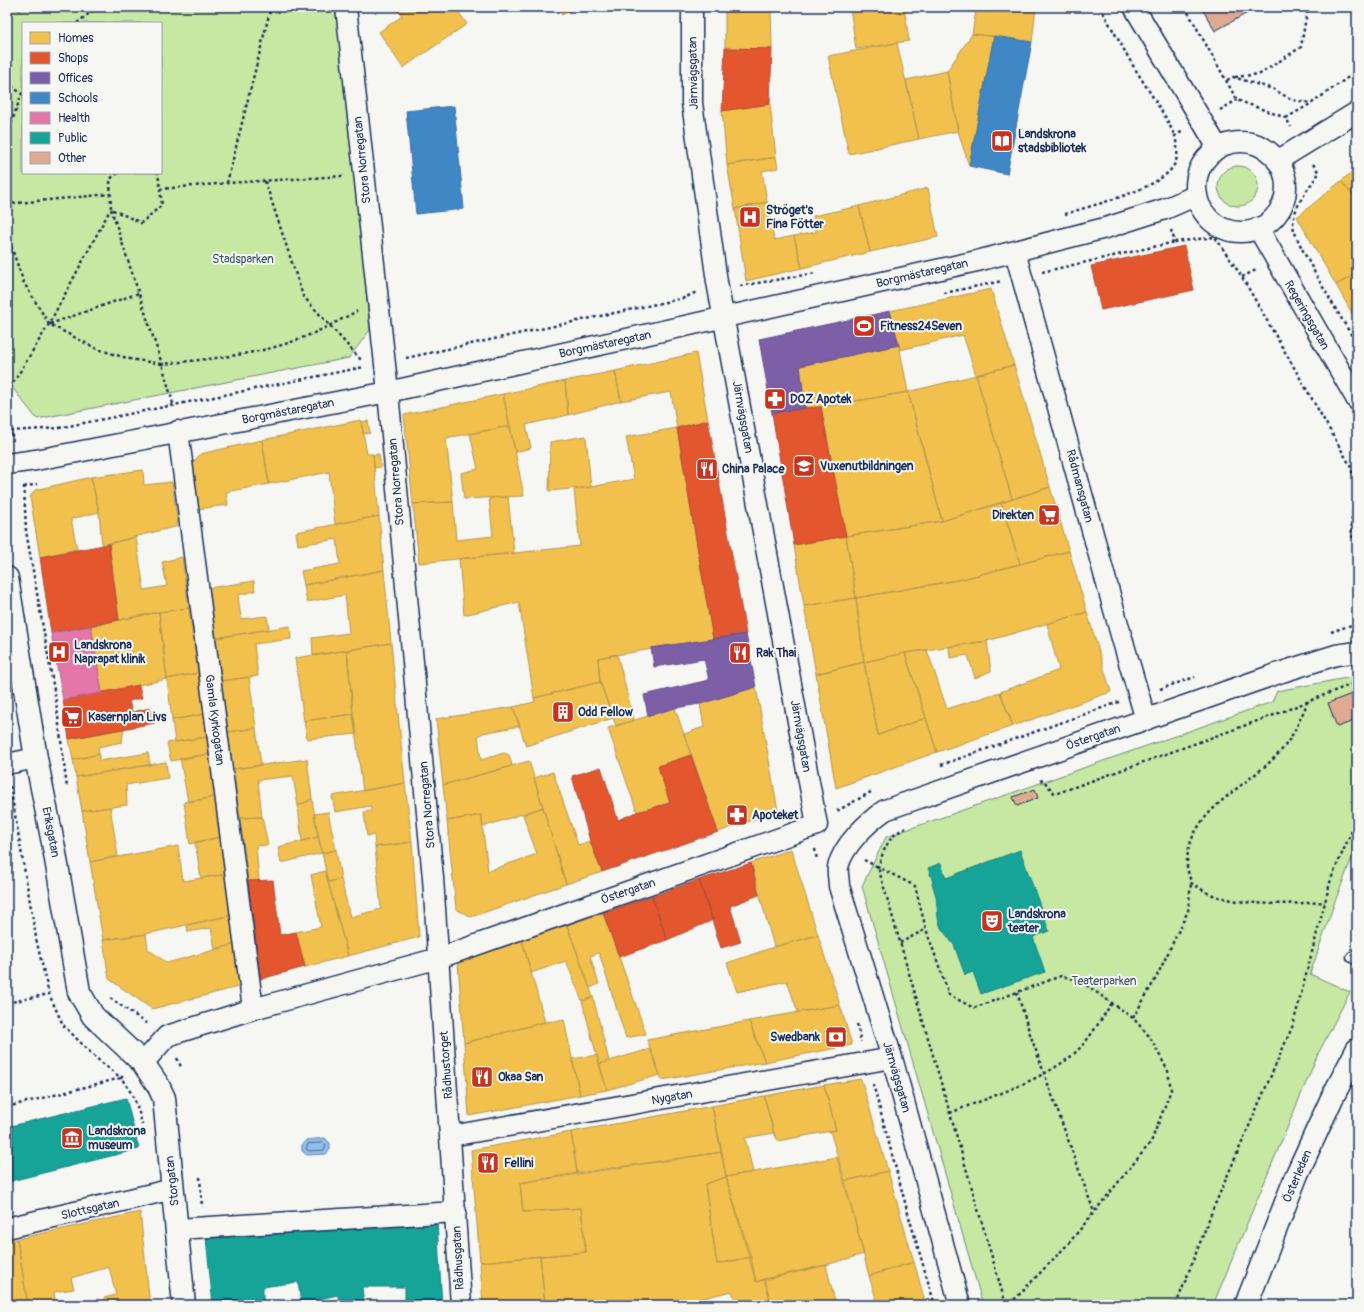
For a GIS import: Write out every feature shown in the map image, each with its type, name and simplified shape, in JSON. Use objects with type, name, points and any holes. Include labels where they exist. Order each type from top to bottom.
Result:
[{"type":"street","name":"Stora Norregatan","points":[[346,7],[363,175],[388,392],[433,878],[439,958]]},
{"type":"street","name":"Järnvägsgatan","points":[[692,7],[692,103],[718,282],[817,824]]},
{"type":"street","points":[[1134,7],[1203,120],[1218,148]]},
{"type":"street","points":[[1277,161],[1357,112]]},
{"type":"street","points":[[1234,143],[1250,144],[1265,150],[1277,161],[1284,177],[1285,195],[1282,204],[1275,215],[1266,224],[1258,228],[1234,232],[1219,226],[1207,217],[1202,210],[1197,195],[1196,182],[1200,169],[1208,157],[1218,148],[1234,143]]},
{"type":"street","name":"Borgmästaregatan","points":[[12,463],[388,392],[725,318],[1015,252],[1109,227],[1165,209],[1197,195]]},
{"type":"street","name":"Regeringsgatan","points":[[1258,228],[1357,400]]},
{"type":"street","name":"Rådmansgatan","points":[[1015,252],[1146,720]]},
{"type":"street","name":"Gamla Kyrkogatan","points":[[178,431],[253,1009]]},
{"type":"street","name":"Eriksgatan","points":[[7,578],[36,758],[54,848],[79,992],[93,1016],[142,1063]]},
{"type":"street","name":"Östergatan","points":[[846,850],[868,823],[885,810],[1282,672],[1336,656],[1357,652]]},
{"type":"street","points":[[7,764],[36,758]]},
{"type":"street","name":"Östergatan","points":[[439,958],[817,824]]},
{"type":"street","name":"Järnvägsgatan","points":[[846,850],[838,867],[839,886],[892,1058],[960,1305]]},
{"type":"street","points":[[142,1063],[167,1036],[253,1009],[439,958]]},
{"type":"street","name":"Rådhustorget","points":[[439,958],[456,1212]]},
{"type":"street","name":"Österleden","points":[[1246,1305],[1297,1174],[1332,1098],[1357,1050]]},
{"type":"street","name":"Nygatan","points":[[451,1136],[892,1058]]},
{"type":"street","name":"Storgatan","points":[[142,1063],[158,1085],[164,1098],[184,1305]]},
{"type":"street","name":"Slottsgatan","points":[[7,1228],[173,1189]]},
{"type":"street","points":[[177,1229],[456,1212]]},
{"type":"street","name":"Rådhusgatan","points":[[456,1212],[461,1305]]},
{"type":"path","points":[[78,22],[97,7]]},
{"type":"path","points":[[227,183],[271,7]]},
{"type":"path","points":[[1060,215],[1155,183],[1168,173],[1175,164],[1178,154],[1175,136],[1166,118],[1132,64],[1100,7]]},
{"type":"path","points":[[1304,7],[1307,11]]},
{"type":"path","points":[[1227,80],[1234,77],[1260,74],[1301,47],[1307,11],[1310,7]]},
{"type":"path","points":[[1286,118],[1312,103],[1357,71]]},
{"type":"path","points":[[1234,77],[1273,89],[1292,100],[1312,103]]},
{"type":"path","points":[[7,82],[22,93],[11,124],[7,141]]},
{"type":"path","points":[[1175,136],[1237,100]]},
{"type":"path","points":[[117,174],[110,179],[111,209],[162,364],[174,406],[178,431]]},
{"type":"path","points":[[111,209],[141,223],[162,205],[158,174]]},
{"type":"path","points":[[160,189],[227,183],[363,175]]},
{"type":"path","points":[[11,431],[59,428],[367,367],[303,296],[265,181]]},
{"type":"path","points":[[7,204],[110,194]]},
{"type":"path","points":[[7,393],[49,324],[111,209]]},
{"type":"path","points":[[1165,209],[1175,242],[1215,237],[1242,277],[1350,466],[1357,489],[1352,509],[1351,527],[1357,548]]},
{"type":"path","points":[[7,235],[24,283],[49,324],[97,349],[130,359],[162,364],[237,355],[293,341],[330,326],[360,310]]},
{"type":"path","points":[[385,363],[684,298],[718,282],[740,286],[822,271]]},
{"type":"path","points":[[49,324],[139,293]]},
{"type":"path","points":[[7,416],[11,431],[12,463],[24,487],[26,531],[56,701],[68,793]]},
{"type":"path","points":[[1036,782],[1043,780],[1055,794],[1274,715],[1357,682]]},
{"type":"path","points":[[1133,1018],[1156,978],[1188,911],[1191,883],[1187,866],[1191,841],[1205,817],[1228,795],[1272,760],[1296,731],[1308,701]]},
{"type":"path","points":[[7,1003],[49,994],[37,943],[10,785]]},
{"type":"path","points":[[1176,1305],[1213,1209],[1294,1025],[1331,879],[1357,820]]},
{"type":"path","points":[[908,827],[895,832],[885,848],[878,867],[1006,1305]]},
{"type":"path","points":[[846,850],[914,886],[926,929],[949,995],[974,1008],[1061,976],[1080,980],[1133,1018],[1150,1037],[1168,1071],[1171,1090],[1152,1142],[1069,1243],[1009,1305]]},
{"type":"path","points":[[1191,883],[1209,894],[1239,900],[1279,904],[1325,902]]},
{"type":"path","points":[[900,943],[926,929]]},
{"type":"path","points":[[1017,992],[1044,1074],[1094,1212]]},
{"type":"path","points":[[109,997],[167,1036]]},
{"type":"path","points":[[950,1113],[1044,1074],[1062,1064],[1078,1050],[1112,1003]]},
{"type":"path","points":[[867,1062],[909,1217],[935,1305]]},
{"type":"path","points":[[7,1107],[121,1078],[132,1091],[138,1105],[142,1128]]},
{"type":"path","points":[[200,1177],[204,1227]]},
{"type":"green space","name":"Stadsparken","points":[[7,7],[17,7],[19,11],[27,7],[338,7],[370,330],[349,358],[37,419],[7,381]]},
{"type":"green space","points":[[1238,166],[1246,168],[1252,172],[1256,178],[1258,186],[1256,194],[1252,200],[1246,204],[1238,206],[1230,204],[1224,200],[1220,194],[1218,186],[1220,178],[1224,172],[1230,168]]},
{"type":"green space","name":"Teaterparken","points":[[1357,676],[1357,845],[1334,904],[1310,974],[1350,992],[1318,1054],[1213,1305],[983,1305],[862,886],[886,837],[1272,702],[1277,691]]},
{"type":"water","points":[[325,1138],[330,1143],[330,1149],[326,1154],[307,1155],[302,1151],[302,1145],[306,1140]]},
{"type":"building: Homes","points":[[396,7],[455,7],[467,24],[403,68],[379,32],[402,16]]},
{"type":"building: Homes","points":[[558,7],[577,7],[562,15]]},
{"type":"building: Homes","points":[[725,7],[771,7],[772,49],[725,48]]},
{"type":"building: Homes","points":[[850,7],[904,7],[909,41],[856,49]]},
{"type":"building: Homes","points":[[990,7],[1036,7],[1032,42],[972,34],[976,11],[989,12]]},
{"type":"building: Homes","points":[[972,34],[994,36],[969,166],[958,131],[947,71]]},
{"type":"building: Homes","points":[[897,43],[919,139],[849,154],[828,56]]},
{"type":"building: Homes","points":[[947,71],[958,131],[919,139],[906,80]]},
{"type":"building: Homes","points":[[770,104],[776,157],[727,165],[722,111]]},
{"type":"building: Homes","points":[[776,157],[778,168],[762,171],[767,202],[735,209],[727,165]]},
{"type":"building: Homes","points":[[1357,168],[1357,200],[1341,181]]},
{"type":"building: Homes","points":[[1341,181],[1357,200],[1357,223],[1354,225],[1357,230],[1357,273],[1336,285],[1297,217]]},
{"type":"building: Homes","points":[[928,188],[938,237],[870,252],[859,206]]},
{"type":"building: Homes","points":[[767,202],[774,240],[794,236],[802,268],[746,281],[735,209]]},
{"type":"building: Homes","points":[[859,206],[870,252],[802,268],[794,236],[816,232],[813,216]]},
{"type":"building: Homes","points":[[1357,273],[1357,322],[1336,285]]},
{"type":"building: Homes","points":[[991,289],[1014,365],[976,375],[963,335],[900,350],[890,311]]},
{"type":"building: Homes","points":[[899,345],[908,392],[821,407],[805,408],[800,366]]},
{"type":"building: Homes","points":[[696,353],[708,420],[677,428],[671,392],[621,401],[615,371]]},
{"type":"building: Homes","points":[[1014,365],[1050,487],[1012,499],[976,375]]},
{"type":"building: Homes","points":[[615,371],[621,401],[568,415],[565,381]]},
{"type":"building: Homes","points":[[976,375],[1012,499],[942,521],[908,392]]},
{"type":"building: Homes","points":[[565,381],[568,415],[526,425],[531,448],[515,452],[503,394]]},
{"type":"building: Homes","points":[[908,392],[942,521],[846,536],[821,407]]},
{"type":"building: Homes","points":[[503,394],[510,426],[446,438],[453,502],[413,504],[404,415]]},
{"type":"building: Homes","points":[[361,420],[367,454],[373,454],[379,516],[335,524],[329,472],[269,484],[262,440]]},
{"type":"building: Homes","points":[[368,421],[370,433],[363,434],[361,422]]},
{"type":"building: Homes","points":[[510,426],[524,496],[464,499],[461,473],[478,469],[470,434]]},
{"type":"building: Homes","points":[[677,428],[713,639],[598,658],[600,682],[534,698],[519,602],[464,615],[459,559],[580,546],[574,490],[634,479],[626,437]]},
{"type":"building: Homes","points":[[586,436],[591,487],[549,491],[550,442]]},
{"type":"building: Homes","points":[[262,440],[269,484],[226,492],[228,505],[198,509],[193,463],[200,454]]},
{"type":"building: Homes","points":[[379,454],[381,467],[374,468],[373,455]]},
{"type":"building: Homes","points":[[143,470],[144,485],[172,482],[178,526],[102,545],[99,512],[91,477]]},
{"type":"building: Homes","points":[[91,477],[99,512],[71,519],[77,549],[40,557],[30,497],[35,490]]},
{"type":"building: Homes","points":[[1050,487],[1069,551],[1020,564],[1001,503]]},
{"type":"building: Homes","points":[[508,497],[514,553],[419,563],[413,504],[453,502],[456,540],[493,536],[489,498]]},
{"type":"building: Homes","points":[[1001,503],[1020,564],[963,579],[856,598],[846,536],[942,521]]},
{"type":"building: Homes","points":[[379,516],[384,570],[304,585],[301,571],[340,564],[337,539],[298,545],[296,532]]},
{"type":"building: Homes","points":[[846,536],[856,598],[804,606],[794,545]]},
{"type":"building: Homes","points":[[136,537],[144,590],[167,586],[162,562],[182,557],[189,608],[119,620],[109,544]]},
{"type":"building: Homes","points":[[1069,551],[1087,612],[987,641],[905,653],[864,662],[856,598],[963,579]]},
{"type":"building: Homes","points":[[384,570],[391,643],[313,656],[312,638],[349,633],[345,595],[307,602],[304,585]]},
{"type":"building: Homes","points":[[254,581],[255,591],[238,595],[241,619],[267,616],[269,629],[216,638],[209,588]]},
{"type":"building: Homes","points":[[856,598],[864,662],[816,674],[804,606]]},
{"type":"building: Homes","points":[[189,608],[198,673],[167,679],[159,612]]},
{"type":"building: Homes","points":[[159,612],[167,679],[102,693],[91,626]]},
{"type":"building: Homes","points":[[1087,612],[1111,692],[1013,726],[1000,692],[1059,670],[1047,624]]},
{"type":"building: Homes","points":[[290,626],[291,639],[254,644],[258,676],[221,681],[216,638]]},
{"type":"building: Homes","points":[[987,641],[991,671],[975,678],[968,655],[950,658],[949,647]]},
{"type":"building: Homes","points":[[391,643],[405,783],[363,791],[353,714],[347,650]]},
{"type":"building: Homes","points":[[347,650],[353,714],[304,721],[295,658]]},
{"type":"building: Homes","points":[[927,650],[947,709],[1000,692],[1013,726],[937,752],[905,653]]},
{"type":"building: Homes","points":[[905,653],[926,718],[878,735],[864,662]]},
{"type":"building: Homes","points":[[617,654],[634,720],[616,726],[600,682],[598,658]]},
{"type":"building: Homes","points":[[864,662],[878,735],[926,718],[937,752],[836,788],[816,674]]},
{"type":"building: Homes","points":[[198,673],[204,714],[172,720],[167,679]]},
{"type":"building: Homes","points":[[249,677],[256,728],[228,732],[221,681]]},
{"type":"building: Homes","name":"Odd Fellow","points":[[600,682],[613,718],[526,746],[513,707],[535,702],[534,698]]},
{"type":"building: Homes","points":[[756,687],[778,811],[718,832],[684,734],[704,727],[700,704]]},
{"type":"building: Homes","points":[[513,707],[520,726],[483,733],[478,736],[481,760],[504,753],[509,755],[512,765],[443,785],[436,719]]},
{"type":"building: Homes","points":[[675,708],[691,755],[658,766],[670,803],[637,812],[608,728]]},
{"type":"building: Homes","points":[[204,714],[207,737],[175,742],[172,720]]},
{"type":"building: Homes","points":[[353,714],[357,734],[307,739],[304,721]]},
{"type":"building: Homes","points":[[124,728],[122,742],[98,747],[99,754],[73,760],[69,739]]},
{"type":"building: Homes","points":[[256,728],[261,765],[233,769],[228,732]]},
{"type":"building: Homes","points":[[207,737],[210,754],[171,761],[167,743]]},
{"type":"building: Homes","points":[[148,753],[150,765],[76,777],[73,760],[99,754],[99,761]]},
{"type":"building: Homes","points":[[210,754],[215,797],[188,802],[180,758]]},
{"type":"building: Homes","points":[[307,759],[312,799],[298,806],[293,776],[258,780],[262,817],[240,818],[233,769]]},
{"type":"building: Homes","points":[[529,761],[543,807],[483,827],[481,815],[447,821],[443,785]]},
{"type":"building: Homes","points":[[166,762],[168,778],[126,785],[127,805],[82,811],[76,777]]},
{"type":"building: Homes","points":[[553,772],[578,845],[590,841],[602,872],[566,884],[534,778]]},
{"type":"building: Homes","points":[[405,783],[412,842],[375,847],[374,835],[367,836],[364,812],[371,811],[371,806],[335,812],[332,796]]},
{"type":"building: Homes","points":[[215,797],[221,837],[190,844],[184,802]]},
{"type":"building: Homes","points":[[312,799],[318,837],[302,841],[298,806]]},
{"type":"building: Homes","points":[[110,807],[118,856],[90,862],[82,811]]},
{"type":"building: Homes","points":[[543,807],[566,884],[471,917],[456,909],[447,821],[481,815],[488,871],[537,854],[523,815]]},
{"type":"building: Homes","points":[[328,812],[336,850],[322,853],[314,814]]},
{"type":"building: Homes","points":[[262,817],[268,845],[256,846],[259,881],[248,881],[240,818]]},
{"type":"building: Homes","points":[[221,837],[227,874],[201,878],[195,842]]},
{"type":"building: Homes","points":[[318,837],[322,853],[281,863],[278,847]]},
{"type":"building: Homes","points":[[412,842],[419,937],[348,956],[328,882],[341,879],[350,917],[381,909],[375,847]]},
{"type":"building: Homes","points":[[178,846],[183,881],[227,874],[232,915],[146,934],[103,940],[90,862]]},
{"type":"building: Homes","points":[[791,849],[818,935],[774,947],[751,863]]},
{"type":"building: Homes","points":[[336,850],[341,879],[328,882],[322,853]]},
{"type":"building: Homes","points":[[325,871],[348,956],[305,967],[296,932],[321,927],[311,875]]},
{"type":"building: Homes","points":[[603,913],[646,1034],[626,1038],[599,953],[590,956],[599,984],[590,988],[567,925]]},
{"type":"building: Homes","points":[[232,915],[236,944],[215,949],[211,928],[188,932],[187,925]]},
{"type":"building: Homes","points":[[567,925],[593,997],[582,1001],[566,961],[531,973],[522,940]]},
{"type":"building: Homes","points":[[146,934],[148,949],[167,963],[236,944],[242,986],[152,1009],[109,979],[103,940]]},
{"type":"building: Homes","points":[[818,935],[840,1005],[798,1012],[787,981],[737,992],[727,963],[774,947]]},
{"type":"building: Homes","points":[[522,940],[545,1022],[464,1043],[458,962]]},
{"type":"building: Homes","points":[[593,997],[609,1061],[599,1064],[582,1001]]},
{"type":"building: Homes","points":[[840,1005],[852,1045],[765,1062],[749,1021]]},
{"type":"building: Homes","points":[[564,1020],[580,1095],[469,1116],[464,1043],[545,1022]]},
{"type":"building: Homes","points":[[749,1021],[765,1062],[662,1080],[647,1040]]},
{"type":"building: Homes","points":[[650,1049],[660,1075],[607,1090],[599,1064]]},
{"type":"building: Homes","points":[[597,1055],[607,1090],[580,1095],[572,1059]]},
{"type":"building: Homes","points":[[861,1079],[888,1171],[845,1181],[830,1131],[836,1130],[824,1085]]},
{"type":"building: Homes","points":[[824,1085],[836,1130],[778,1141],[774,1133],[764,1096]]},
{"type":"building: Homes","points":[[764,1096],[774,1133],[745,1138],[753,1172],[726,1177],[712,1106]]},
{"type":"building: Homes","points":[[712,1106],[722,1152],[577,1173],[571,1132]]},
{"type":"building: Homes","points":[[571,1132],[577,1173],[520,1183],[523,1212],[581,1208],[586,1252],[480,1262],[471,1150]]},
{"type":"building: Homes","points":[[722,1152],[726,1177],[705,1184],[717,1264],[751,1257],[756,1282],[764,1279],[772,1305],[736,1305],[732,1291],[675,1305],[545,1305],[540,1256],[586,1252],[581,1208],[523,1212],[520,1183]]},
{"type":"building: Homes","points":[[837,1157],[864,1254],[756,1282],[726,1177]]},
{"type":"building: Homes","points":[[888,1171],[914,1262],[869,1276],[845,1181]]},
{"type":"building: Homes","points":[[726,1177],[751,1257],[717,1264],[705,1184]]},
{"type":"building: Homes","points":[[140,1212],[150,1305],[106,1305],[104,1298],[116,1295],[109,1267],[71,1278],[74,1289],[54,1292],[56,1305],[28,1305],[17,1239]]},
{"type":"building: Homes","points":[[17,1239],[28,1305],[7,1305],[7,1241]]},
{"type":"building: Homes","points":[[540,1256],[545,1305],[483,1305],[480,1262]]},
{"type":"building: Homes","points":[[914,1262],[926,1305],[878,1305],[869,1276]]},
{"type":"building: Homes","points":[[826,1265],[836,1305],[772,1305],[764,1279]]},
{"type":"building: Shops","points":[[725,48],[772,49],[770,104],[722,111]]},
{"type":"building: Shops","points":[[1184,246],[1194,290],[1101,310],[1091,266]]},
{"type":"building: Shops","points":[[821,407],[846,536],[794,545],[772,413]]},
{"type":"building: Shops","points":[[708,420],[746,634],[713,639],[677,428]]},
{"type":"building: Shops","points":[[109,544],[119,620],[51,633],[40,557]]},
{"type":"building: Shops","points":[[139,685],[142,698],[129,701],[132,712],[150,708],[155,723],[69,739],[63,700]]},
{"type":"building: Shops","points":[[691,755],[718,832],[602,872],[590,841],[572,776],[601,767],[618,820],[637,812],[670,803],[658,766]]},
{"type":"building: Shops","points":[[751,863],[759,895],[730,906],[741,942],[721,948],[699,880]]},
{"type":"building: Shops","points":[[273,880],[280,935],[296,932],[305,967],[261,979],[248,881]]},
{"type":"building: Shops","points":[[699,880],[713,920],[667,940],[652,896]]},
{"type":"building: Shops","points":[[652,896],[667,940],[619,957],[603,913]]},
{"type":"building: Offices","points":[[890,311],[899,345],[800,366],[805,408],[772,413],[759,339]]},
{"type":"building: Offices","points":[[746,634],[756,687],[700,704],[675,708],[648,716],[644,695],[709,680],[704,659],[654,667],[651,648]]},
{"type":"building: Schools","points":[[994,36],[1032,42],[1007,174],[969,166]]},
{"type":"building: Schools","points":[[454,106],[464,209],[416,214],[406,111]]},
{"type":"building: Health","points":[[91,626],[102,693],[63,700],[51,633]]},
{"type":"building: Public","name":"Landskrona teater","points":[[1020,850],[1049,931],[1033,937],[1045,972],[981,994],[973,972],[965,975],[954,945],[941,928],[938,918],[933,882],[928,868],[941,863],[946,878]]},
{"type":"building: Public","name":"Landskrona museum","points":[[126,1098],[139,1149],[7,1182],[7,1127]]},
{"type":"building: Public","points":[[437,1222],[442,1305],[405,1305],[405,1287],[362,1287],[364,1305],[339,1305],[338,1295],[301,1303],[298,1282],[263,1287],[263,1305],[213,1305],[206,1238]]},
{"type":"building: Other","points":[[1201,7],[1258,7],[1215,31]]},
{"type":"building: Other","points":[[1357,692],[1357,720],[1337,727],[1328,703]]},
{"type":"building: Other","points":[[1035,789],[1038,798],[1017,806],[1013,797]]},
{"type":"place","name":"Landskrona stadsbibliotek","points":[[1002,141]]},
{"type":"place","name":"Ströget's Fina Fötter","points":[[750,217]]},
{"type":"place","name":"Fitness24Seven","points":[[864,326]]},
{"type":"place","name":"DOZ Apotek","points":[[775,399]]},
{"type":"place","name":"Vuxenutbildningen","points":[[804,466]]},
{"type":"place","name":"China Palace","points":[[707,469]]},
{"type":"place","name":"Direkten","points":[[1049,515]]},
{"type":"place","name":"Landskrona Naprapat klinik","points":[[59,652]]},
{"type":"place","name":"Rak Thai","points":[[740,653]]},
{"type":"place","name":"Odd Fellow","points":[[563,712]]},
{"type":"place","name":"Kasernplan Livs","points":[[72,717]]},
{"type":"place","name":"Apoteket","points":[[737,815]]},
{"type":"place","name":"Landskrona teater","points":[[992,921]]},
{"type":"place","name":"Swedbank","points":[[836,1037]]},
{"type":"place","name":"Okaa San","points":[[482,1077]]},
{"type":"place","name":"Landskrona museum","points":[[72,1138]]},
{"type":"place","name":"Fellini","points":[[488,1163]]}]
